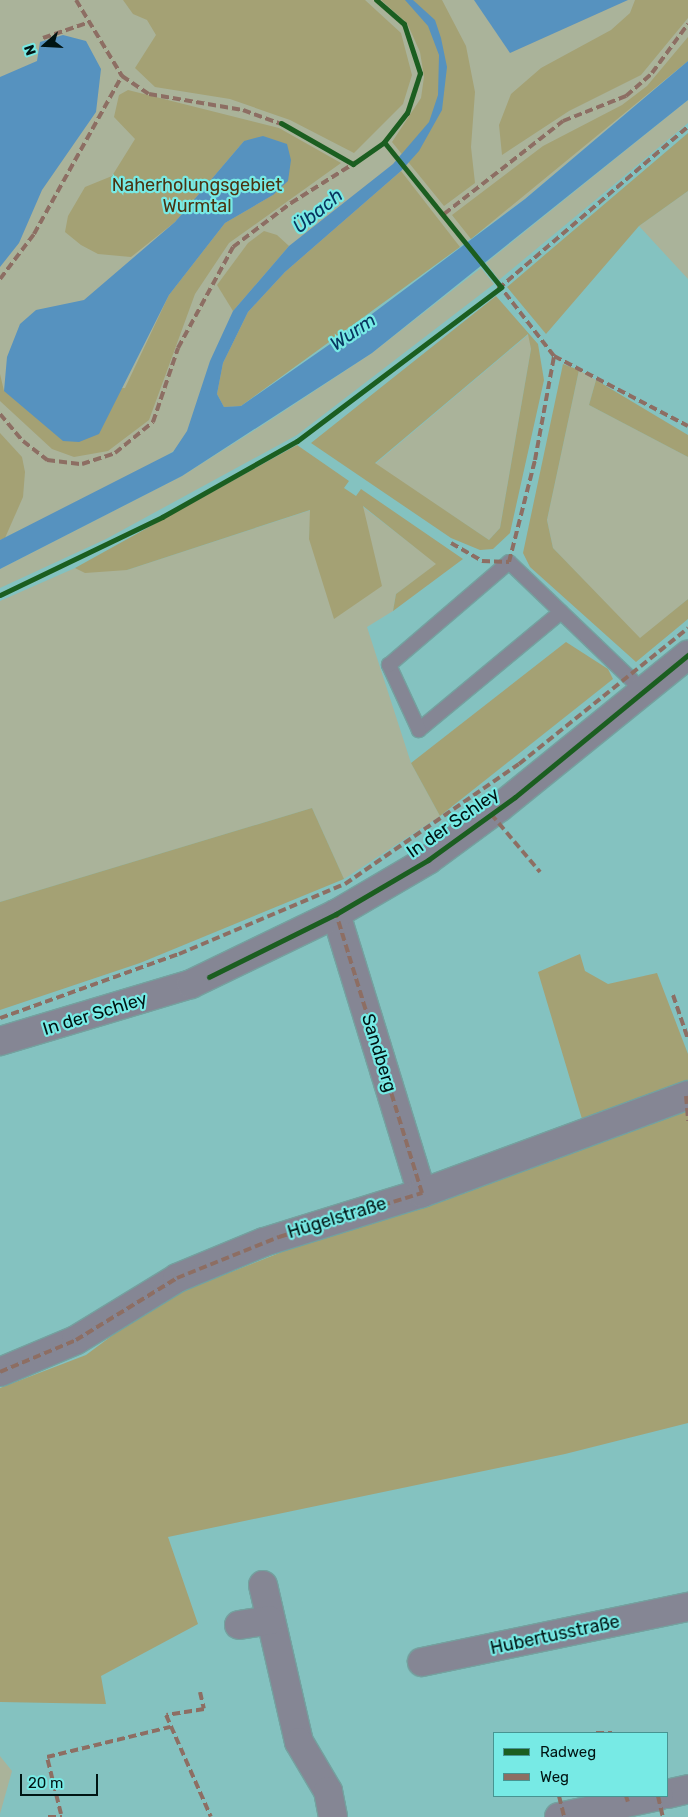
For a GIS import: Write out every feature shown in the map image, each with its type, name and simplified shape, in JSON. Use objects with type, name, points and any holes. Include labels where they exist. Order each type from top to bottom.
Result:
[{"type":"street","name":"In der Schley","points":[[0,1041],[191,984],[336,914],[428,860],[500,808],[688,655]]},
{"type":"street","name":"Sandberg","points":[[336,914],[422,1193]]},
{"type":"street","name":"Hügelstraße","points":[[0,1372],[76,1340],[177,1278],[279,1237],[422,1193],[688,1095]]},
{"type":"street","points":[[263,1585],[299,1742],[328,1791],[333,1817]]},
{"type":"street","name":"Hubertusstraße","points":[[422,1662],[688,1607]]},
{"type":"street","points":[[239,1625],[270,1620]]},
{"type":"street","points":[[668,1794],[688,1789]]},
{"type":"street","points":[[559,1817],[653,1797]]},
{"type":"lane","points":[[561,612],[419,730],[389,665],[509,562],[561,612],[642,691]]},
{"type":"green space","name":"Naherholungsgebiet Wurmtal","points":[[0,0],[688,0],[688,61],[525,199],[231,413],[151,466],[0,540]]},
{"type":"green space","points":[[688,100],[688,123],[499,280],[486,263]]},
{"type":"green space","points":[[688,191],[688,279],[639,226]]},
{"type":"green space","points":[[481,268],[494,284],[297,435],[106,539],[0,588],[0,569],[182,476],[372,353]]},
{"type":"green space","points":[[529,334],[531,349],[500,528],[489,540],[375,464]]},
{"type":"green space","points":[[579,370],[596,380],[589,405],[688,457],[688,599],[640,639],[553,548],[547,520]]},
{"type":"green space","points":[[362,506],[437,564],[396,594],[393,611],[367,627],[411,763],[440,816],[344,879],[312,808],[0,902],[0,601],[75,568],[127,570],[311,510],[309,539]]},
{"type":"green space","points":[[0,1756],[12,1771],[0,1814]]},
{"type":"shaded area","points":[[123,0],[365,0],[401,33],[412,75],[403,104],[354,153],[290,120],[230,99],[155,87],[135,68],[156,35],[147,20],[133,14]]},
{"type":"shaded area","points":[[381,0],[442,0],[466,46],[475,92],[471,147],[475,183],[444,206],[392,142],[421,98],[424,77],[420,52],[407,23]]},
{"type":"shaded area","points":[[635,0],[688,0],[688,18],[641,75],[569,111],[502,155],[499,125],[511,94],[541,68],[611,30],[630,13]]},
{"type":"shaded area","points":[[688,37],[688,61],[471,239],[452,215],[543,146],[622,105],[647,86]]},
{"type":"shaded area","points":[[128,90],[279,128],[341,163],[229,243],[195,294],[149,420],[108,451],[74,457],[52,449],[0,401],[0,374],[4,391],[125,388],[169,295],[225,223],[273,195],[244,141],[175,222],[131,257],[98,254],[81,245],[65,232],[68,216],[85,187],[112,176],[135,139],[114,117],[119,95]]},
{"type":"shaded area","points":[[688,133],[688,191],[639,226],[546,334],[507,287]]},
{"type":"shaded area","points":[[401,171],[460,247],[241,406],[224,407],[217,394],[223,363],[248,312],[285,272]]},
{"type":"shaded area","points":[[264,231],[277,235],[289,246],[233,311],[217,285],[248,243]]},
{"type":"shaded area","points":[[496,296],[538,344],[544,380],[510,533],[493,549],[480,550],[451,538],[311,443]],"holes":[[[528,334],[531,349],[500,528],[489,540],[375,463]]]},
{"type":"shaded area","points":[[563,364],[579,370],[547,520],[553,548],[640,638],[688,599],[688,619],[636,662],[530,567],[523,553]]},
{"type":"shaded area","points":[[596,380],[688,435],[688,457],[589,405]]},
{"type":"shaded area","points":[[0,433],[22,457],[25,472],[23,497],[5,538],[0,540]]},
{"type":"shaded area","points":[[297,445],[349,481],[344,488],[356,496],[361,489],[463,559],[393,611],[396,594],[436,564],[363,506],[382,586],[334,619],[309,539],[310,510],[127,570],[85,573],[75,568]]},
{"type":"shaded area","points":[[566,642],[608,669],[613,679],[440,816],[411,763]]},
{"type":"shaded area","points":[[312,808],[344,879],[140,963],[0,1010],[0,902]]},
{"type":"shaded area","points":[[580,954],[585,971],[608,984],[657,973],[688,1054],[688,1080],[582,1119],[538,972]]},
{"type":"shaded area","points":[[688,1110],[688,1423],[565,1454],[168,1537],[198,1624],[101,1676],[106,1704],[0,1702],[0,1388],[86,1355],[160,1300],[320,1237]]},
{"type":"water","name":"Wurm","points":[[405,0],[413,0],[435,20],[447,67],[442,110],[419,151],[401,171],[285,272],[248,312],[223,363],[217,394],[224,407],[241,406],[356,326],[525,199],[688,61],[688,100],[372,353],[182,476],[0,569],[0,540],[173,452],[187,431],[210,361],[233,311],[289,246],[393,164],[429,122],[438,95],[439,55],[428,26]]},
{"type":"water","points":[[474,0],[628,0],[510,53]]},
{"type":"water","points":[[63,35],[86,41],[101,69],[96,112],[42,190],[19,243],[0,267],[0,77],[37,61],[40,42]]},
{"type":"water","points":[[263,136],[287,144],[291,160],[288,181],[273,195],[225,223],[169,295],[99,434],[79,442],[63,441],[4,391],[7,357],[20,324],[36,310],[84,300],[175,222],[244,141]]},
{"type":"marked path","points":[[76,0],[122,76],[149,94],[243,110],[284,125]]},
{"type":"marked path","points":[[43,38],[87,23]]},
{"type":"marked path","points":[[444,214],[563,121],[626,96],[652,73],[688,24]]},
{"type":"marked path","points":[[0,279],[34,234],[122,76]]},
{"type":"marked path","points":[[498,289],[688,127]]},
{"type":"marked path","points":[[0,414],[23,441],[47,460],[82,464],[115,453],[153,422],[178,348],[233,247],[291,203],[356,162]]},
{"type":"marked path","points":[[451,543],[482,561],[509,562],[535,460],[554,356],[499,285]]},
{"type":"marked path","points":[[554,356],[688,426]]},
{"type":"marked path","points":[[0,1018],[179,954],[345,884],[519,764],[688,628]]},
{"type":"marked path","points":[[491,814],[540,872]]},
{"type":"marked path","points":[[0,1372],[76,1340],[177,1278],[279,1237],[422,1193],[336,914]]},
{"type":"marked path","points":[[673,995],[688,1039]]},
{"type":"marked path","points":[[686,1096],[688,1121]]},
{"type":"marked path","points":[[200,1692],[204,1709],[166,1715],[211,1817]]},
{"type":"marked path","points":[[61,1814],[47,1757],[170,1727]]},
{"type":"marked path","points":[[559,1797],[564,1816]]},
{"type":"marked path","points":[[626,1797],[628,1802]]},
{"type":"marked path","points":[[658,1797],[663,1817]]},
{"type":"marked path","points":[[48,1817],[62,1817]]},
{"type":"cycle path","points":[[281,123],[353,164],[384,142],[407,113],[420,73],[404,24],[376,0]]},
{"type":"cycle path","points":[[0,595],[162,517],[297,441],[501,287],[384,142]]},
{"type":"cycle path","points":[[209,977],[336,914],[428,860],[515,797],[688,655]]},
{"type":"water label","name":"Übach","points":[[318,211]]}]
